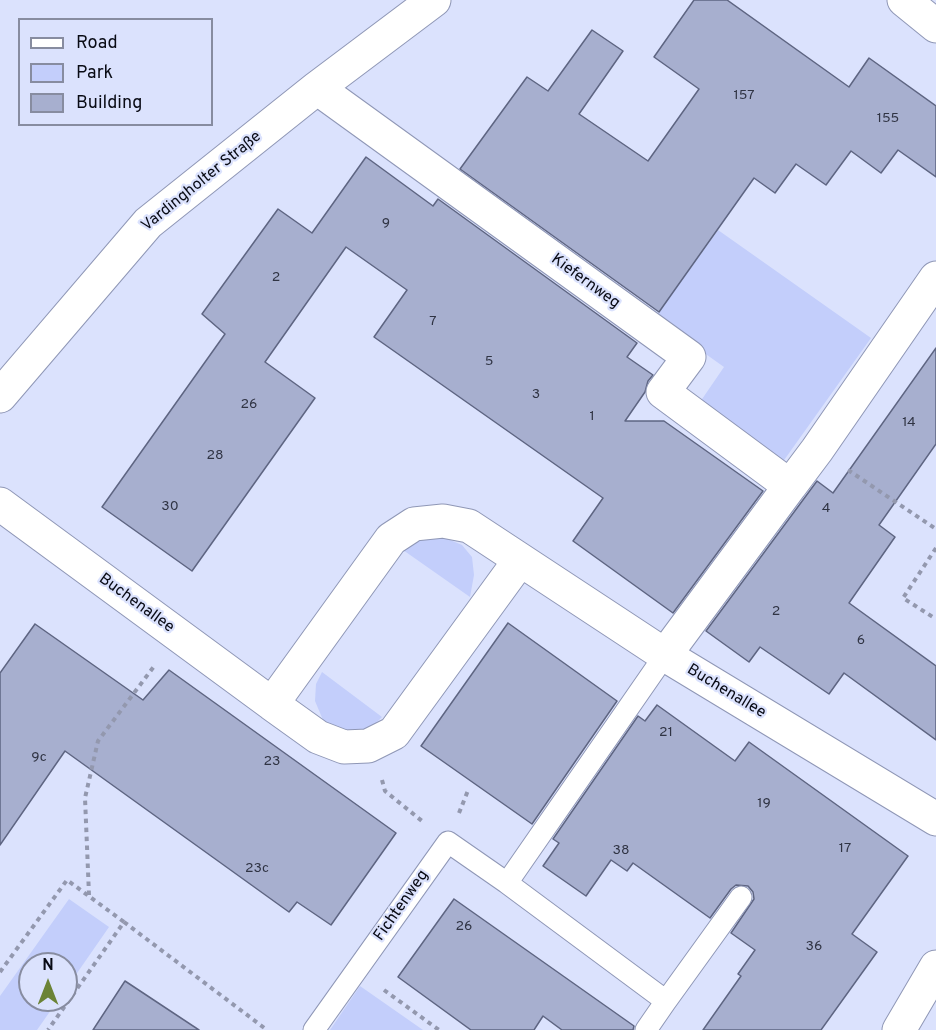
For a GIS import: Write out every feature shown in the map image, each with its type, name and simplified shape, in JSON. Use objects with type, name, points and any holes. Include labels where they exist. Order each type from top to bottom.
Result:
[{"type":"street","name":"Vardingholter Straße","points":[[0,396],[148,223],[317,88],[434,0]]},
{"type":"street","points":[[904,0],[936,26]]},
{"type":"street","name":"Kiefernweg","points":[[317,88],[689,357],[663,393],[790,486]]},
{"type":"street","points":[[665,655],[818,450],[936,278]]},
{"type":"street","name":"Buchenallee","points":[[0,504],[318,737],[344,747],[369,746]]},
{"type":"street","name":"Buchenallee","points":[[272,704],[391,539],[414,524],[443,521],[469,526],[665,655],[936,819]]},
{"type":"street","points":[[369,746],[394,733],[520,560]]},
{"type":"street","points":[[899,1030],[936,967]]},
{"type":"lane","points":[[507,883],[665,655]]},
{"type":"lane","points":[[448,842],[666,1001]]},
{"type":"lane","name":"Fichtenweg","points":[[314,1030],[448,842]]},
{"type":"lane","points":[[646,1030],[741,897]]},
{"type":"path","points":[[818,450],[936,529]]},
{"type":"path","points":[[936,548],[903,598],[936,619]]},
{"type":"path","points":[[89,896],[85,798],[99,741],[178,635]]},
{"type":"path","points":[[369,746],[385,790],[448,842]]},
{"type":"path","points":[[0,972],[67,880],[267,1030]]},
{"type":"path","points":[[48,1030],[124,922]]},
{"type":"path","points":[[356,970],[439,1030]]},
{"type":"green space","points":[[718,230],[871,338],[782,463],[698,405],[724,367],[655,318]]},
{"type":"green space","points":[[443,537],[462,545],[472,557],[474,575],[470,597],[403,550],[420,540]]},
{"type":"green space","points":[[322,672],[382,717],[372,727],[357,732],[337,730],[323,720],[315,701],[316,684]]},
{"type":"green space","points":[[69,899],[109,927],[78,972],[78,952],[31,952]]},
{"type":"green space","points":[[18,971],[18,1012],[50,1012],[37,1030],[0,1030],[0,996]]},
{"type":"green space","points":[[360,986],[423,1030],[330,1030]]},
{"type":"building","points":[[694,0],[727,0],[849,87],[869,58],[936,106],[936,177],[898,150],[881,173],[851,151],[826,185],[796,164],[775,193],[754,178],[659,312],[460,169],[527,77],[548,91],[592,30],[623,51],[579,114],[648,161],[699,89],[654,57]]},
{"type":"building","points":[[366,157],[433,206],[438,199],[637,343],[627,357],[653,375],[648,381],[645,392],[625,421],[664,421],[763,491],[673,613],[573,541],[603,498],[374,337],[407,290],[346,247],[265,362],[315,398],[192,571],[102,507],[225,334],[202,314],[278,209],[312,233]]},
{"type":"building","points":[[936,348],[936,444],[879,525],[895,537],[849,603],[936,666],[936,740],[844,673],[829,694],[760,647],[749,662],[706,631],[817,481],[833,493]]},
{"type":"building","points":[[508,623],[617,701],[532,824],[421,746]]},
{"type":"building","points":[[35,624],[143,700],[169,670],[396,833],[331,925],[297,902],[289,912],[65,751],[0,845],[0,673]]},
{"type":"building","points":[[657,705],[735,761],[749,742],[908,856],[852,934],[877,952],[821,1030],[703,1030],[741,976],[738,974],[755,950],[731,933],[754,899],[753,892],[748,886],[736,885],[731,889],[710,918],[633,863],[627,871],[611,860],[586,896],[543,866],[559,843],[553,839],[638,716],[645,721]]},
{"type":"building","points":[[454,899],[634,1026],[633,1030],[562,1030],[543,1016],[534,1030],[471,1030],[398,977]]},
{"type":"building","points":[[125,981],[199,1030],[93,1030]]}]
